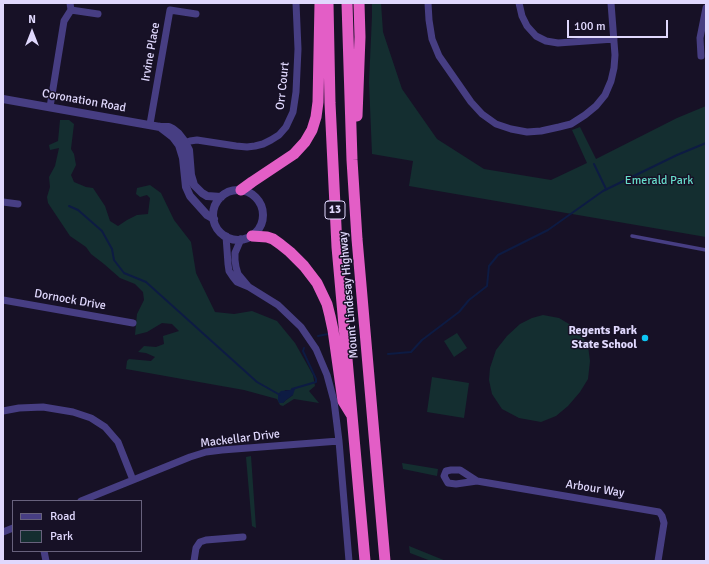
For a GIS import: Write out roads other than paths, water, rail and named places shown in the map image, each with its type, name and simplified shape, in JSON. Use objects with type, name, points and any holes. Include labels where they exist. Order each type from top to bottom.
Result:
[{"type":"highway","points":[[241,190],[294,154],[305,142],[312,130],[318,102],[320,3]]},
{"type":"highway","name":"Mount Lindesay Highway","points":[[328,3],[330,103],[336,225],[365,561]]},
{"type":"highway","name":"Mount Lindesay Highway","points":[[347,3],[352,160],[359,260],[385,561]]},
{"type":"highway","points":[[352,160],[356,141],[360,37],[359,3]]},
{"type":"highway","points":[[246,238],[267,237],[273,239],[290,252],[304,266],[317,283],[327,304],[330,316],[343,401],[352,417]]},
{"type":"street","name":"Orr Court","points":[[182,143],[197,140],[236,146],[255,146],[271,140],[279,135],[286,127],[293,112],[296,92],[298,49],[296,3]]},
{"type":"street","points":[[428,3],[432,39],[439,56],[470,102],[482,114],[496,124],[527,132],[541,131],[571,124],[596,106],[605,95],[611,81],[615,62],[611,3]]},
{"type":"street","points":[[519,3],[522,16],[527,26],[536,36],[546,41],[558,43],[614,39]]},
{"type":"street","points":[[50,107],[64,21],[70,6],[98,14]]},
{"type":"street","points":[[701,56],[700,38],[706,8]]},
{"type":"street","name":"Irvine Place","points":[[150,124],[170,10],[196,14]]},
{"type":"street","name":"Coronation Road","points":[[3,99],[160,126],[189,150],[191,175],[194,185],[207,196],[221,197]]},
{"type":"street","points":[[182,143],[187,191],[207,215],[214,219]]},
{"type":"street","points":[[246,238],[233,239],[220,232],[216,226],[214,219],[215,207],[221,197],[227,193],[241,190],[248,192],[254,195],[262,206],[263,219],[261,226],[257,231],[246,238],[235,253],[234,260],[238,274],[249,287]]},
{"type":"street","points":[[3,202],[18,204]]},
{"type":"street","points":[[226,236],[229,271],[237,282],[249,287],[278,305],[301,327],[316,349],[327,375],[340,441],[349,561]]},
{"type":"street","name":"Dornock Drive","points":[[3,300],[133,323]]},
{"type":"street","points":[[3,411],[18,408],[43,407],[73,412],[92,418],[105,427],[118,442],[133,480]]},
{"type":"street","name":"Mackellar Drive","points":[[83,500],[206,452],[340,441]]},
{"type":"street","name":"Arbour Way","points":[[477,481],[658,512],[662,516],[664,523],[658,561]]},
{"type":"street","points":[[194,561],[196,548],[200,542],[206,540],[243,537]]},
{"type":"lane","points":[[632,236],[706,250]]},
{"type":"water","points":[[293,388],[295,389],[293,395],[283,403],[279,403],[278,394],[281,391],[290,390]]},
{"type":"waterway","points":[[388,354],[411,352],[422,340],[459,312],[469,300],[487,286],[489,266],[498,255],[548,230],[603,191],[677,155],[706,143]]},
{"type":"waterway","points":[[594,164],[606,189]]},
{"type":"waterway","points":[[69,206],[78,210],[102,231],[112,249],[114,260],[124,273],[146,282],[257,382],[280,395]]},
{"type":"waterway","points":[[318,336],[328,334]]},
{"type":"waterway","points":[[292,389],[316,382],[303,351],[304,348]]},
{"type":"place","name":"Regents Park State School","points":[[645,338]]},
{"type":"park label","name":"Emerald Park","points":[[659,181]]}]
